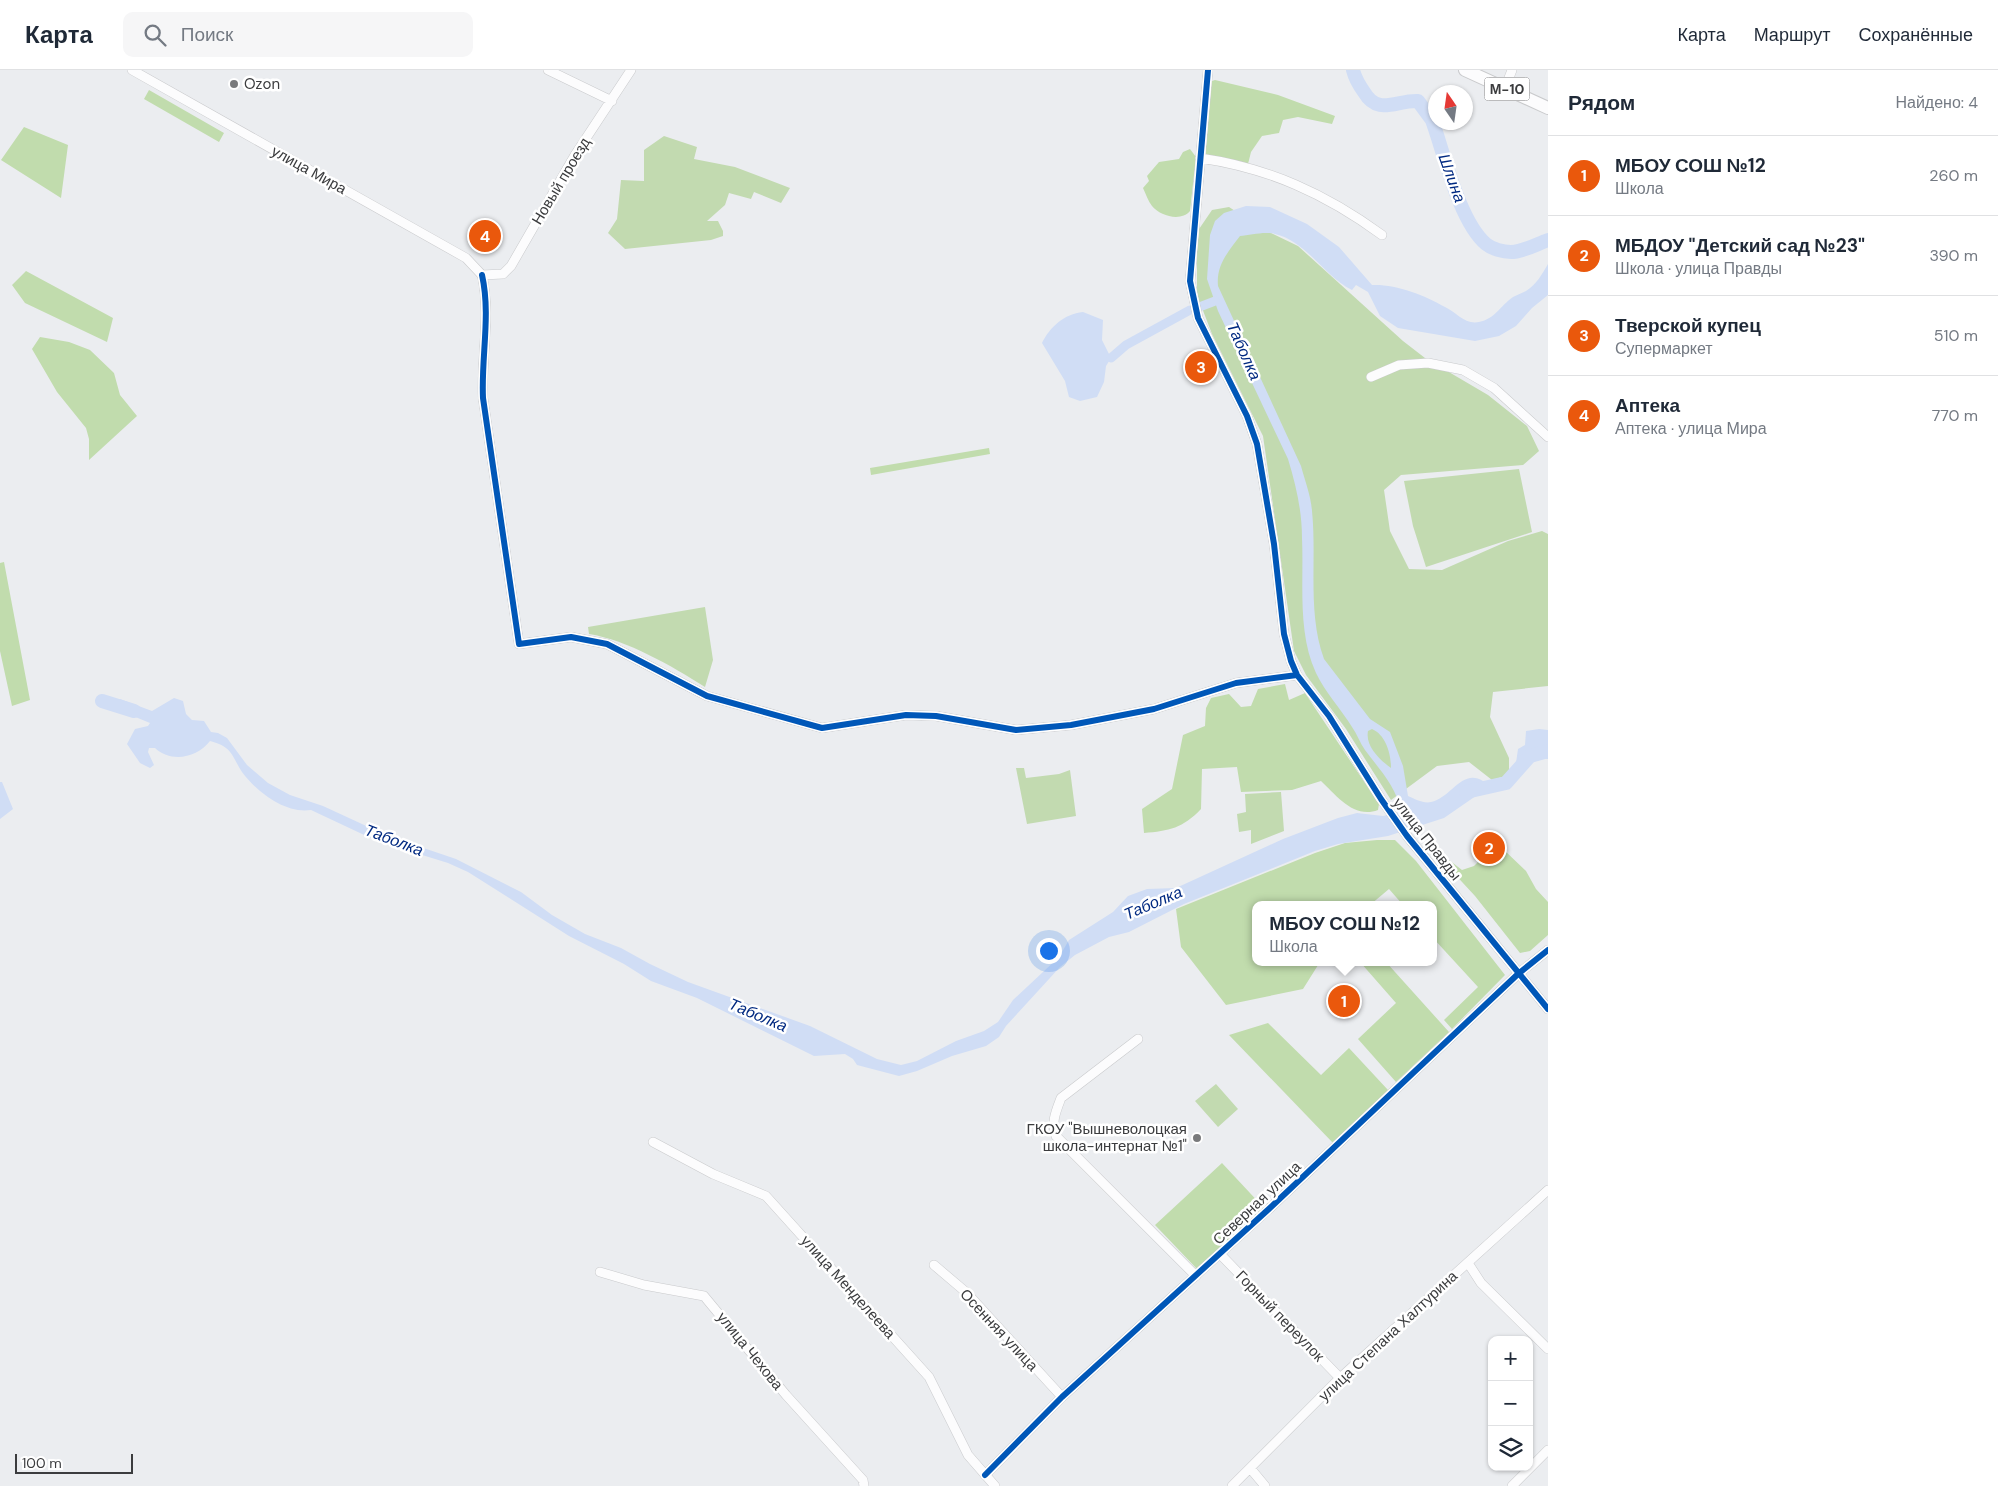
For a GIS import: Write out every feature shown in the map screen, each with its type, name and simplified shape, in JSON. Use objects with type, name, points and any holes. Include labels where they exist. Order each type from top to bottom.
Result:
[{"type":"highway","name":"М-10","points":[[1465,70],[1548,108]]},
{"type":"street","name":"улица Мира","points":[[132,70],[466,258],[482,275]]},
{"type":"street","points":[[548,70],[612,101]]},
{"type":"street","name":"Новый проезд","points":[[482,275],[503,274],[511,266],[575,155],[631,70]]},
{"type":"street","points":[[482,275],[487,298],[482,360],[483,398],[519,644],[571,637],[607,644],[708,696],[822,728],[906,715],[936,716],[1016,730],[1071,725],[1154,709],[1236,683],[1297,675],[1284,634],[1274,544],[1255,438],[1247,416],[1198,318],[1190,282],[1208,70]]},
{"type":"street","points":[[1505,88],[1512,70]]},
{"type":"street","points":[[1200,158],[1258,169],[1284,179],[1327,200],[1382,235]]},
{"type":"street","points":[[1371,377],[1399,365],[1428,362],[1463,370],[1494,388],[1548,437]]},
{"type":"street","name":"улица Правды","points":[[1297,675],[1329,716],[1368,780],[1407,836],[1548,1009]]},
{"type":"street","name":"Северная улица","points":[[985,1475],[1062,1397],[1220,1254],[1518,974],[1548,950]]},
{"type":"street","points":[[1138,1039],[1061,1098],[1055,1112],[1054,1131],[1056,1136],[1196,1276]]},
{"type":"street","name":"улица Менделеева","points":[[652,1142],[713,1174],[766,1196],[928,1377],[968,1455],[995,1486]]},
{"type":"street","name":"улица Степана Халтурина","points":[[1232,1486],[1340,1378],[1548,1190]]},
{"type":"street","name":"Горный переулок","points":[[1220,1254],[1340,1378]]},
{"type":"street","points":[[1468,1263],[1481,1283],[1548,1349]]},
{"type":"street","name":"Осенняя улица","points":[[934,1265],[967,1293],[1062,1397]]},
{"type":"street","name":"улица Чехова","points":[[600,1272],[644,1285],[704,1296],[786,1396],[863,1480],[864,1486]]},
{"type":"street","points":[[1512,1486],[1548,1450]]},
{"type":"street","points":[[1250,1468],[1265,1486]]},
{"type":"green space","points":[[1215,80],[1278,95],[1335,116],[1332,124],[1298,117],[1283,120],[1279,133],[1262,136],[1251,152],[1248,164],[1205,157],[1212,81]]},
{"type":"green space","points":[[149,90],[224,133],[219,142],[144,99]]},
{"type":"green space","points":[[24,127],[68,145],[61,198],[1,160]]},
{"type":"green space","points":[[664,136],[697,147],[694,159],[735,167],[790,188],[781,203],[754,192],[751,199],[729,193],[725,205],[707,221],[718,221],[723,231],[723,236],[711,240],[625,249],[608,233],[617,219],[621,180],[644,181],[644,150]]},
{"type":"green space","points":[[1190,149],[1196,157],[1190,211],[1176,217],[1160,213],[1152,206],[1143,188],[1149,181],[1147,176],[1159,162],[1179,159],[1183,152]]},
{"type":"green space","points":[[1229,207],[1263,229],[1298,246],[1403,341],[1425,358],[1488,395],[1527,426],[1539,451],[1523,465],[1401,475],[1384,490],[1390,531],[1409,569],[1442,570],[1508,541],[1542,531],[1548,534],[1548,686],[1493,692],[1490,717],[1509,758],[1509,775],[1492,780],[1469,762],[1437,766],[1391,800],[1346,729],[1306,675],[1294,651],[1263,436],[1212,334],[1197,295],[1197,232],[1212,210]]},
{"type":"green space","points":[[26,271],[113,318],[107,342],[25,303],[12,285]]},
{"type":"green space","points":[[40,337],[69,342],[90,350],[114,373],[120,395],[137,416],[89,460],[89,439],[86,428],[57,392],[32,349]]},
{"type":"green space","points":[[989,448],[990,454],[871,475],[870,468]]},
{"type":"green space","points":[[1519,469],[1532,532],[1426,567],[1413,526],[1404,481]]},
{"type":"green space","points":[[4,562],[30,700],[12,706],[0,651],[0,563]]},
{"type":"green space","points":[[705,607],[713,660],[705,687],[634,648],[604,637],[589,634],[588,627]]},
{"type":"green space","points":[[1285,684],[1289,700],[1305,693],[1379,804],[1378,810],[1369,812],[1354,809],[1321,781],[1292,790],[1241,792],[1237,767],[1202,769],[1201,809],[1188,820],[1175,827],[1144,833],[1142,809],[1172,789],[1183,735],[1205,726],[1206,708],[1211,698],[1229,694],[1241,707],[1251,706],[1258,689]]},
{"type":"green space","points":[[1016,768],[1024,768],[1026,778],[1059,774],[1070,770],[1076,816],[1027,824]]},
{"type":"green space","points":[[1281,792],[1284,831],[1251,844],[1251,830],[1239,832],[1237,814],[1246,812],[1245,794]]},
{"type":"green space","points":[[1395,840],[1416,861],[1505,975],[1452,1029],[1444,1020],[1478,987],[1437,942],[1437,901],[1400,901],[1389,889],[1375,901],[1252,901],[1252,966],[1317,966],[1303,989],[1226,1005],[1181,947],[1176,909],[1315,853],[1345,843]]},
{"type":"green space","points":[[1491,849],[1504,850],[1526,871],[1536,889],[1548,902],[1548,935],[1530,951],[1520,953],[1475,896],[1438,856],[1440,853],[1462,870],[1474,866]]},
{"type":"green space","points":[[1364,966],[1390,966],[1449,1032],[1396,1082],[1358,1039],[1396,1003]]},
{"type":"green space","points":[[1268,1023],[1321,1075],[1349,1048],[1388,1090],[1333,1143],[1229,1035]]},
{"type":"green space","points":[[1216,1084],[1238,1109],[1218,1127],[1195,1101]]},
{"type":"green space","points":[[1222,1163],[1264,1208],[1197,1269],[1155,1225]]},
{"type":"water","points":[[1246,206],[1270,207],[1307,224],[1339,247],[1372,285],[1391,286],[1419,295],[1449,309],[1469,322],[1479,322],[1489,318],[1513,297],[1526,291],[1539,279],[1548,264],[1548,295],[1532,308],[1516,326],[1499,336],[1475,341],[1398,328],[1380,316],[1368,292],[1356,285],[1352,290],[1342,284],[1306,251],[1286,238],[1271,233],[1240,236],[1224,259],[1218,278],[1218,286],[1301,466],[1308,489],[1313,530],[1314,604],[1319,641],[1324,659],[1370,719],[1390,732],[1403,766],[1408,796],[1422,802],[1431,802],[1445,795],[1469,778],[1483,781],[1483,791],[1444,818],[1388,836],[1338,844],[1315,851],[1184,904],[1129,932],[1109,937],[1075,955],[1060,967],[1006,1026],[999,1037],[986,1046],[952,1056],[917,1071],[899,1076],[857,1065],[853,1059],[845,1054],[814,1056],[697,998],[651,981],[624,964],[569,936],[468,872],[448,863],[377,841],[311,810],[291,809],[272,800],[248,780],[231,752],[218,743],[210,741],[205,747],[191,755],[176,757],[161,753],[155,748],[149,748],[148,752],[154,765],[150,768],[140,763],[127,744],[135,729],[148,726],[150,723],[116,709],[120,699],[152,711],[174,698],[183,701],[186,714],[192,720],[204,721],[211,732],[218,733],[227,738],[247,765],[268,783],[290,795],[323,806],[388,836],[456,859],[521,892],[552,915],[585,934],[621,948],[688,982],[810,1026],[877,1059],[901,1065],[917,1061],[956,1041],[984,1031],[998,1022],[1013,1000],[1059,957],[1069,940],[1113,912],[1128,896],[1147,889],[1176,888],[1283,839],[1338,818],[1357,813],[1383,816],[1401,812],[1392,786],[1365,750],[1348,720],[1324,687],[1310,657],[1304,624],[1302,528],[1294,479],[1288,459],[1218,311],[1207,279],[1210,235],[1215,221],[1224,213]],"holes":[[[1372,729],[1377,732],[1387,746],[1391,768],[1378,757],[1369,742],[1368,731]]]},
{"type":"water","points":[[1083,312],[1103,320],[1102,340],[1111,358],[1106,366],[1104,382],[1097,397],[1080,401],[1069,397],[1065,381],[1042,343],[1058,322],[1070,315]]},
{"type":"water","points":[[1548,730],[1548,759],[1531,758],[1520,771],[1515,770],[1518,749],[1525,745],[1526,731]]},
{"type":"water","points":[[0,782],[2,782],[13,809],[0,819]]},
{"type":"waterway","name":"Шлина","points":[[1353,70],[1362,89],[1369,99],[1375,103],[1388,105],[1418,101],[1432,120],[1453,186],[1468,220],[1486,244],[1498,250],[1516,252],[1548,240]]},
{"type":"waterway","points":[[1202,306],[1215,301]]},
{"type":"waterway","points":[[1111,358],[1126,345],[1190,310]]},
{"type":"waterway","name":"Таболка","points":[[102,701],[134,711]]},
{"type":"waterway","name":"Таболка","points":[[1466,792],[1506,783],[1530,756],[1548,751]]},
{"type":"cycle path","points":[[1208,70],[1190,281],[1198,318],[1247,416],[1257,444],[1274,544],[1284,634],[1291,661],[1297,675],[1329,716],[1381,799],[1407,836],[1548,1009]]},
{"type":"cycle path","points":[[482,275],[486,305],[483,398],[519,644],[571,637],[607,644],[707,696],[822,728],[906,715],[936,716],[1016,730],[1071,725],[1154,709],[1236,683],[1297,675]]},
{"type":"cycle path","points":[[985,1475],[1062,1397],[1271,1207],[1518,974],[1548,950]]},
{"type":"place","name":"Ozon","points":[[234,84]]},
{"type":"place","name":"Аптека","points":[[485,236]]},
{"type":"place","name":"Тверской купец","points":[[1201,367]]},
{"type":"place","name":"МБДОУ \"Детский сад №23\"","points":[[1489,848]]},
{"type":"place","name":"МБОУ СОШ №12","points":[[1344,1001]]},
{"type":"place","name":"ГКОУ \"Вышневолоцкая школа-интернат №1\"","points":[[1197,1138]]}]
